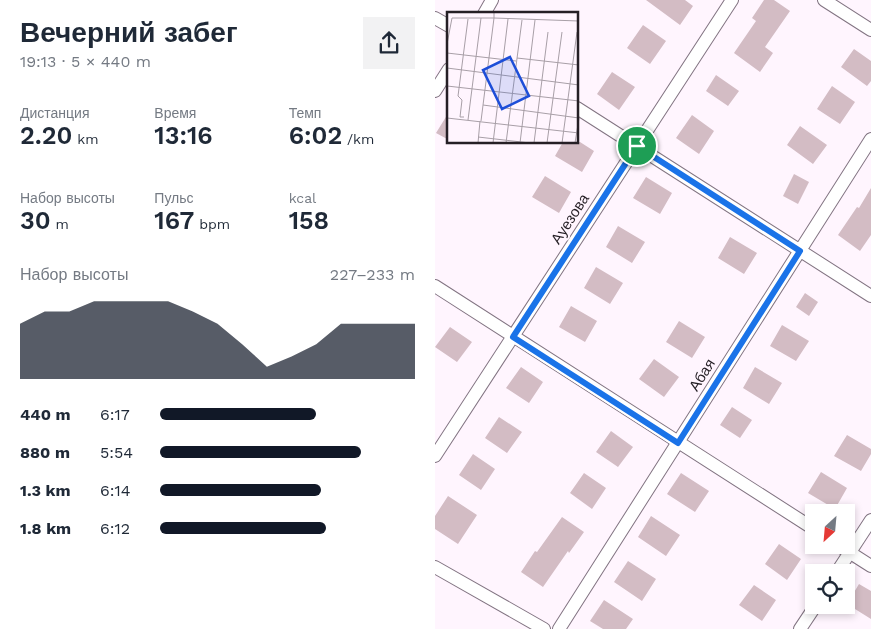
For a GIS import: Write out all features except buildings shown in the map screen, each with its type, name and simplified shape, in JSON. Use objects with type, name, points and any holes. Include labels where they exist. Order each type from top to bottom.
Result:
[{"type":"street","points":[[485,12],[492,0]]},
{"type":"street","name":"Ауезова","points":[[435,456],[731,0]]},
{"type":"street","points":[[824,0],[871,30]]},
{"type":"street","points":[[435,18],[447,25]]},
{"type":"street","points":[[435,91],[447,72]]},
{"type":"street","points":[[579,109],[871,296]]},
{"type":"street","name":"Абая","points":[[559,629],[871,139]]},
{"type":"street","points":[[435,286],[805,523]]},
{"type":"street","points":[[855,546],[871,520]]},
{"type":"street","points":[[853,554],[871,566]]},
{"type":"street","points":[[435,567],[544,629]]},
{"type":"street","points":[[800,629],[810,614]]},
{"type":"route","points":[[637,146],[800,251],[678,443],[513,337],[637,146]]}]
